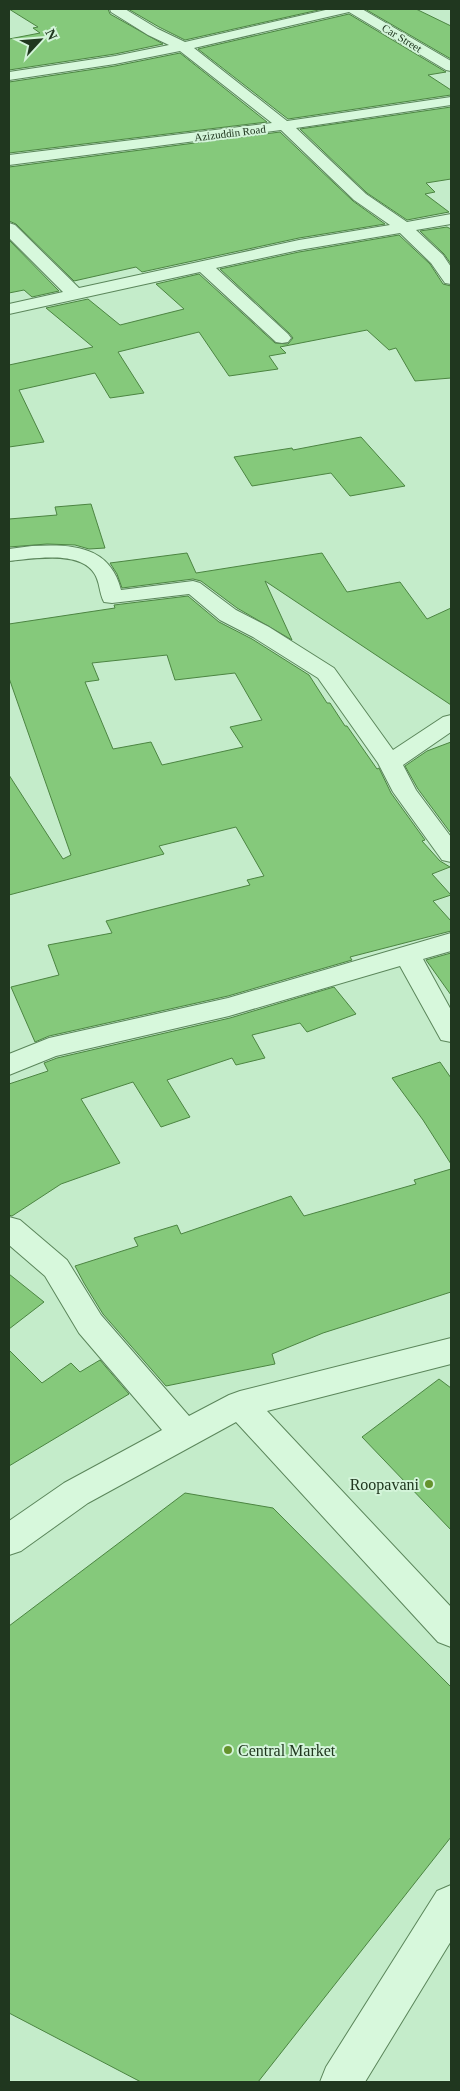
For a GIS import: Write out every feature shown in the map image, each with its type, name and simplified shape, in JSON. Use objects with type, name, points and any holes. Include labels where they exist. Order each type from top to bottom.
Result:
[{"type":"street","points":[[116,9],[153,32],[183,46],[285,126],[360,197],[404,227],[437,259],[451,279]]},
{"type":"street","points":[[9,76],[96,63],[183,46],[346,9]]},
{"type":"street","name":"Car Street","points":[[353,9],[451,68]]},
{"type":"street","points":[[421,49],[444,47]]},
{"type":"street","name":"Azizuddin Road","points":[[9,160],[285,126],[451,101]]},
{"type":"street","points":[[9,310],[74,293],[299,245],[451,219]]},
{"type":"street","points":[[9,228],[74,293]]},
{"type":"street","points":[[204,266],[282,338]]},
{"type":"street","points":[[9,556],[47,551],[86,557],[104,570],[112,597],[193,586],[228,615],[261,632],[326,674],[394,768]]},
{"type":"street","points":[[451,722],[390,762],[405,792],[451,854]]},
{"type":"street","points":[[9,1065],[49,1048],[229,1007],[451,942]]},
{"type":"street","points":[[407,955],[451,1033]]},
{"type":"street","points":[[9,1228],[56,1268],[90,1324],[185,1434]]},
{"type":"street","points":[[9,1540],[76,1493],[240,1404],[451,1351]]},
{"type":"street","points":[[240,1404],[451,1631]]},
{"type":"street","points":[[341,2082],[451,1905]]},
{"type":"building","points":[[9,9],[108,9],[110,14],[163,44],[115,54],[9,70],[9,39],[40,33],[33,28],[38,27]]},
{"type":"building","points":[[128,9],[323,9],[185,40]]},
{"type":"building","points":[[365,9],[416,9],[451,26],[451,59]]},
{"type":"building","points":[[349,14],[446,72],[428,75],[451,90],[451,95],[288,119],[198,49]]},
{"type":"building","points":[[180,53],[267,122],[9,153],[9,82],[115,66]]},
{"type":"building","points":[[451,107],[451,179],[426,183],[435,192],[425,194],[449,212],[407,220],[367,193],[300,129]]},
{"type":"building","points":[[280,132],[353,201],[385,224],[299,238],[142,272],[136,267],[74,281],[16,224],[9,221],[9,167]]},
{"type":"building","points":[[447,227],[451,229],[451,264],[444,254],[420,231]]},
{"type":"building","points":[[399,235],[430,264],[443,284],[451,286],[451,378],[415,381],[396,348],[389,350],[367,330],[280,347],[286,353],[269,356],[278,369],[229,376],[199,332],[118,352],[144,393],[110,398],[95,373],[19,390],[44,442],[9,447],[9,365],[93,347],[46,308],[88,299],[120,325],[184,309],[156,284],[199,274],[275,343],[288,344],[293,338],[289,333],[220,269],[299,252]]},
{"type":"building","points":[[9,240],[59,291],[32,297],[24,290],[9,293]]},
{"type":"building","points":[[361,437],[405,486],[350,496],[331,473],[252,486],[234,457],[292,448],[293,450]]},
{"type":"building","points":[[91,504],[105,548],[89,549],[75,545],[47,544],[9,547],[9,519],[57,515],[55,507]]},
{"type":"building","points":[[187,553],[196,573],[322,553],[347,592],[400,582],[427,619],[451,608],[451,705],[265,581],[292,640],[237,608],[201,581],[193,579],[122,588],[117,574],[110,563]]},
{"type":"building","points":[[188,596],[219,622],[252,639],[309,675],[327,703],[330,703],[377,769],[379,768],[391,793],[425,840],[422,841],[440,861],[450,867],[432,874],[451,895],[433,901],[451,921],[451,931],[350,957],[352,960],[228,996],[49,1036],[35,1042],[11,987],[59,975],[48,945],[112,933],[106,921],[250,885],[247,880],[264,876],[236,827],[159,846],[164,854],[9,895],[9,775],[63,859],[71,855],[9,678],[9,624],[115,608],[114,605]],"holes":[[[167,655],[175,680],[235,673],[262,720],[230,727],[243,747],[162,765],[151,742],[113,749],[85,682],[99,680],[92,663]]]},
{"type":"building","points":[[451,742],[450,832],[418,789],[405,766],[427,751]]},
{"type":"building","points":[[451,953],[451,995],[426,960]]},
{"type":"building","points":[[334,987],[356,1014],[307,1032],[300,1023],[252,1035],[265,1058],[236,1065],[232,1058],[167,1080],[190,1117],[161,1127],[133,1082],[81,1099],[120,1163],[61,1184],[12,1216],[9,1215],[9,1084],[48,1071],[44,1063],[57,1058],[230,1018]]},
{"type":"building","points":[[440,1062],[451,1078],[451,1164],[423,1120],[392,1078]]},
{"type":"building","points":[[451,1169],[451,1292],[323,1333],[272,1354],[275,1364],[166,1386],[103,1314],[75,1266],[138,1246],[134,1238],[177,1225],[181,1234],[291,1196],[304,1216],[416,1184],[414,1180]]},
{"type":"building","points":[[9,1274],[44,1302],[9,1329]]},
{"type":"building","points":[[9,1350],[42,1383],[71,1363],[80,1372],[100,1360],[129,1394],[9,1466]]},
{"type":"building","name":"Roopavani","points":[[439,1379],[451,1388],[451,1530],[362,1437]]},
{"type":"building","points":[[185,1493],[273,1508],[451,1687],[451,1837],[258,2082],[141,2082],[9,2013],[9,1626]]},
{"type":"place","name":"Roopavani","points":[[429,1484]]},
{"type":"place","name":"Central Market","points":[[228,1750]]}]
